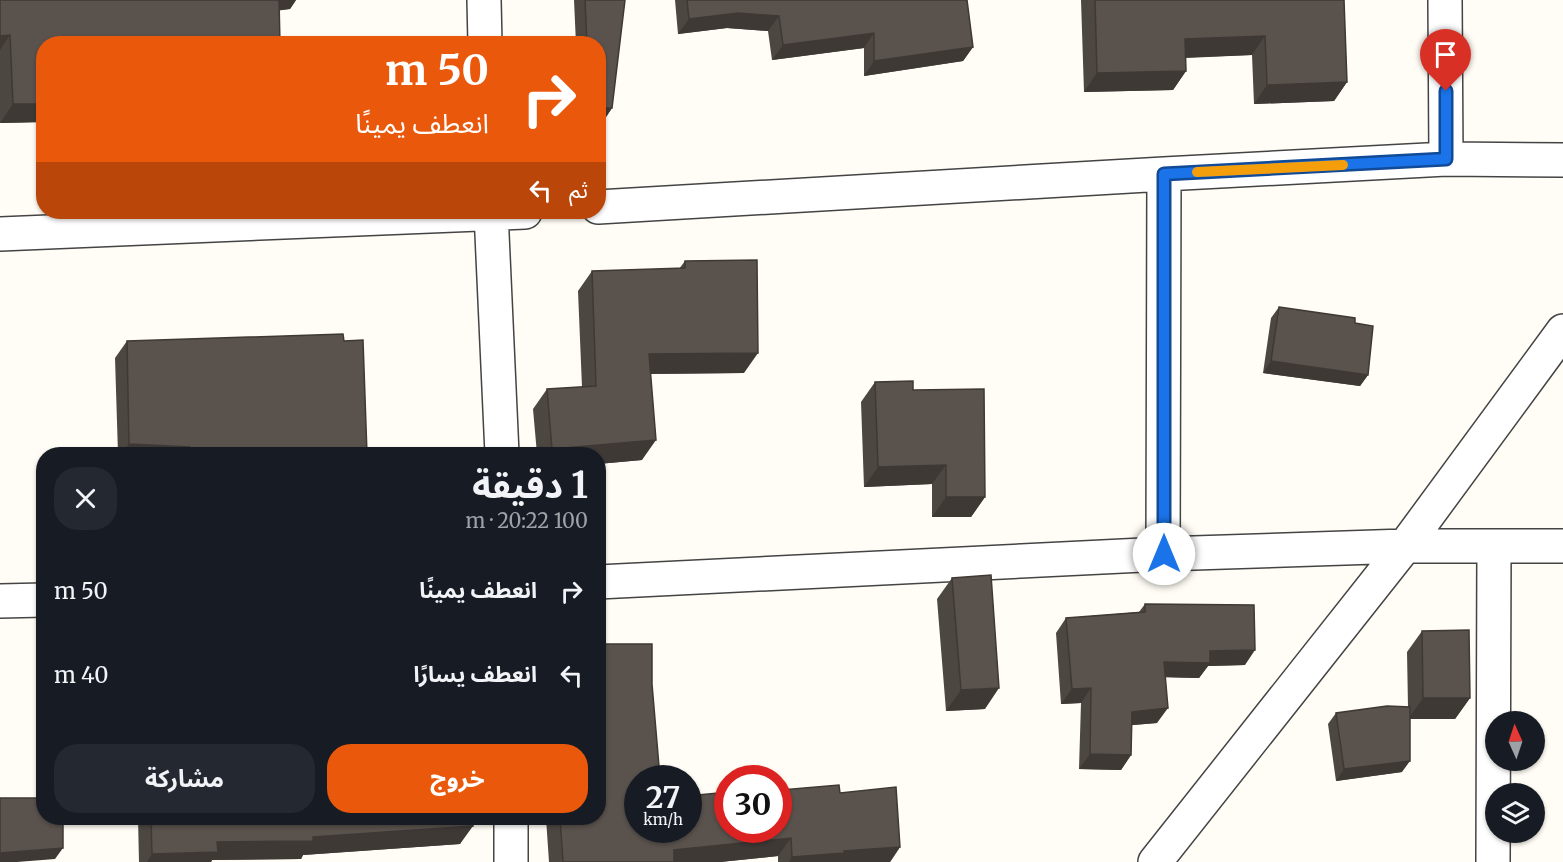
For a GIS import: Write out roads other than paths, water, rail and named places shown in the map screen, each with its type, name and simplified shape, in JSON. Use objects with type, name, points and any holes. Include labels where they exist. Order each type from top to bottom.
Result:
[{"type":"street","points":[[484,0],[485,36]]},
{"type":"street","points":[[1445,0],[1446,159]]},
{"type":"street","points":[[606,207],[1446,159],[1563,160]]},
{"type":"street","points":[[1164,174],[1164,554]]},
{"type":"street","points":[[0,234],[335,219]]},
{"type":"street","points":[[491,219],[502,447]]},
{"type":"street","points":[[1155,862],[1405,546],[1563,331]]},
{"type":"street","points":[[606,582],[1164,554],[1405,546],[1563,546]]},
{"type":"street","points":[[1493,862],[1494,546]]},
{"type":"street","points":[[0,601],[36,600]]},
{"type":"street","points":[[511,825],[512,862]]}]
